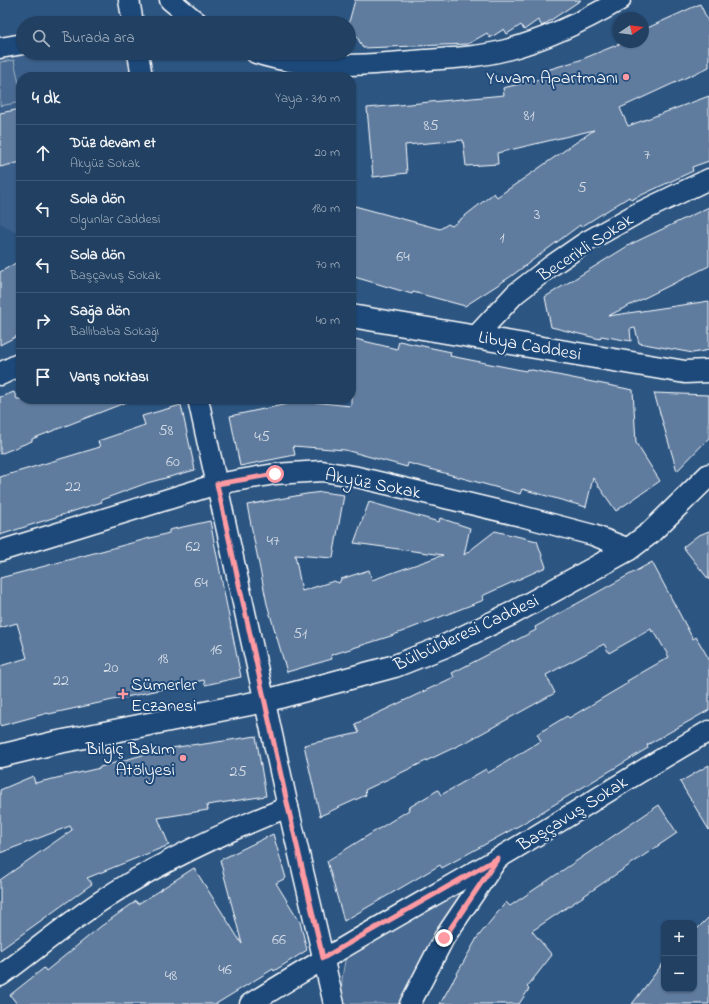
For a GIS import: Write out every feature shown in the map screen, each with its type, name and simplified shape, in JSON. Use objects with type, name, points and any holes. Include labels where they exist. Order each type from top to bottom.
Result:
[{"type":"main road","name":"Libya Caddesi","points":[[356,317],[685,372],[709,370]]},
{"type":"main road","points":[[0,374],[16,366]]},
{"type":"main road","name":"Bülbülderesi Caddesi","points":[[0,756],[54,743],[264,701],[395,666],[443,647],[517,611],[629,549],[650,533],[709,475]]},
{"type":"street","points":[[129,0],[131,16]]},
{"type":"street","points":[[170,0],[189,16]]},
{"type":"street","points":[[282,60],[290,62],[337,65],[392,63],[477,56],[533,41],[567,28],[620,0]]},
{"type":"street","points":[[0,48],[16,45]]},
{"type":"street","points":[[139,60],[141,72]]},
{"type":"street","name":"Becerikli Sokak","points":[[476,336],[515,294],[551,266],[586,242],[636,214],[709,179]]},
{"type":"street","points":[[199,404],[264,701],[334,1004]]},
{"type":"street","name":"Akyüz Sokak","points":[[0,551],[217,484],[275,474],[322,472],[354,476],[521,516],[593,535],[629,549]]},
{"type":"street","name":"Başçavuş Sokak","points":[[250,1004],[323,958],[498,858],[652,764],[709,732]]},
{"type":"street","points":[[0,976],[98,903],[143,876],[213,838],[288,807]]},
{"type":"street","points":[[410,1004],[444,938],[498,858]]},
{"type":"shaded area","points":[[0,48],[16,51],[16,60],[139,60],[141,72],[16,72],[16,233],[0,223]]},
{"type":"shaded area","points":[[14,60],[17,72],[16,103],[0,106],[0,62]]},
{"type":"shaded area","points":[[475,882],[427,951],[399,1004],[344,1004],[342,986],[346,956]]},
{"type":"building","points":[[355,0],[581,0],[542,26],[538,20],[524,30],[521,25],[507,34],[504,29],[490,38],[487,33],[468,44],[363,48],[356,35],[356,16],[351,16]]},
{"type":"building","points":[[700,4],[709,23],[709,67],[620,108],[628,126],[709,96],[709,161],[692,167],[693,171],[631,200],[629,197],[581,227],[580,225],[510,277],[465,306],[413,292],[412,294],[356,277],[356,206],[440,229],[448,224],[452,226],[494,193],[497,197],[594,130],[497,153],[498,164],[466,166],[463,140],[405,145],[407,173],[373,177],[367,108],[504,95],[503,88],[548,77],[547,70],[580,60],[613,46],[613,48],[649,48],[649,27]]},
{"type":"building","points":[[16,110],[16,163],[0,167],[0,113]]},
{"type":"building","points":[[709,207],[709,266],[608,316],[709,301],[709,350],[693,353],[639,343],[635,328],[630,329],[631,341],[601,336],[600,339],[551,327],[545,297],[631,244]]},
{"type":"building","points":[[16,263],[16,337],[0,345],[0,272]]},
{"type":"building","points":[[356,339],[397,349],[399,341],[451,352],[450,356],[526,371],[527,369],[633,390],[636,443],[660,481],[616,511],[593,478],[586,507],[522,489],[520,494],[408,463],[407,467],[345,450],[293,446],[295,455],[240,466],[230,416],[288,404],[331,404],[351,406],[351,404],[356,404]]},
{"type":"building","points":[[14,392],[16,397],[16,404],[122,404],[32,439],[32,441],[0,454],[0,397]]},
{"type":"building","points":[[654,393],[709,395],[709,438],[677,471]]},
{"type":"building","points":[[181,405],[195,470],[147,483],[101,500],[102,502],[0,535],[0,477],[100,447],[98,441],[145,425],[142,416]]},
{"type":"building","points":[[322,492],[344,495],[333,558],[295,555],[302,591],[334,581],[339,583],[341,579],[369,570],[372,580],[443,555],[354,543],[369,502],[439,522],[440,518],[470,528],[464,555],[495,531],[537,541],[546,567],[482,596],[484,600],[391,636],[331,655],[332,659],[287,672],[267,604],[247,505]]},
{"type":"building","points":[[210,521],[241,677],[205,685],[204,680],[48,713],[0,726],[0,666],[27,658],[17,623],[0,628],[0,578],[169,533],[169,530]]},
{"type":"building","points":[[709,531],[709,580],[683,547],[697,536]]},
{"type":"building","points":[[652,562],[693,639],[696,637],[709,659],[709,710],[647,745],[648,748],[522,824],[442,868],[440,865],[344,921],[327,861],[409,810],[408,808],[438,790],[441,795],[486,769],[488,773],[541,741],[537,734],[567,716],[569,718],[628,683],[627,681],[669,657],[654,631],[652,632],[651,629],[609,653],[604,644],[546,675],[555,693],[468,741],[365,790],[366,795],[320,816],[304,745],[359,733],[355,724],[454,677],[452,673],[536,630],[535,627]]},
{"type":"building","points":[[256,736],[266,796],[207,805],[208,810],[158,818],[169,845],[87,878],[92,884],[0,950],[0,880],[72,830],[70,826],[0,853],[0,790],[33,776],[35,783],[100,768],[164,749]]},
{"type":"building","points":[[709,765],[709,830],[680,782]]},
{"type":"building","points":[[659,805],[677,833],[532,931],[552,955],[527,987],[529,989],[519,1004],[440,1004],[477,938],[506,902],[510,906]]},
{"type":"building","points":[[273,834],[286,878],[276,883],[300,922],[307,950],[274,971],[273,969],[216,1004],[17,1004],[10,995],[44,968],[46,971],[100,927],[136,901],[138,904],[194,868],[242,944],[220,860]]},
{"type":"building","points":[[709,917],[709,1004],[632,1004],[661,966],[661,992],[697,992],[697,929]]},
{"type":"place","name":"Yuvam Apartmanı","points":[[626,77]]},
{"type":"place","name":"Sümerler Eczanesi","points":[[123,694]]},
{"type":"place","name":"Bilgiç Bakım Atölyesi","points":[[183,758]]},
{"type":"route","points":[[275,474],[217,484],[288,807],[323,958],[498,858],[444,938]]}]
